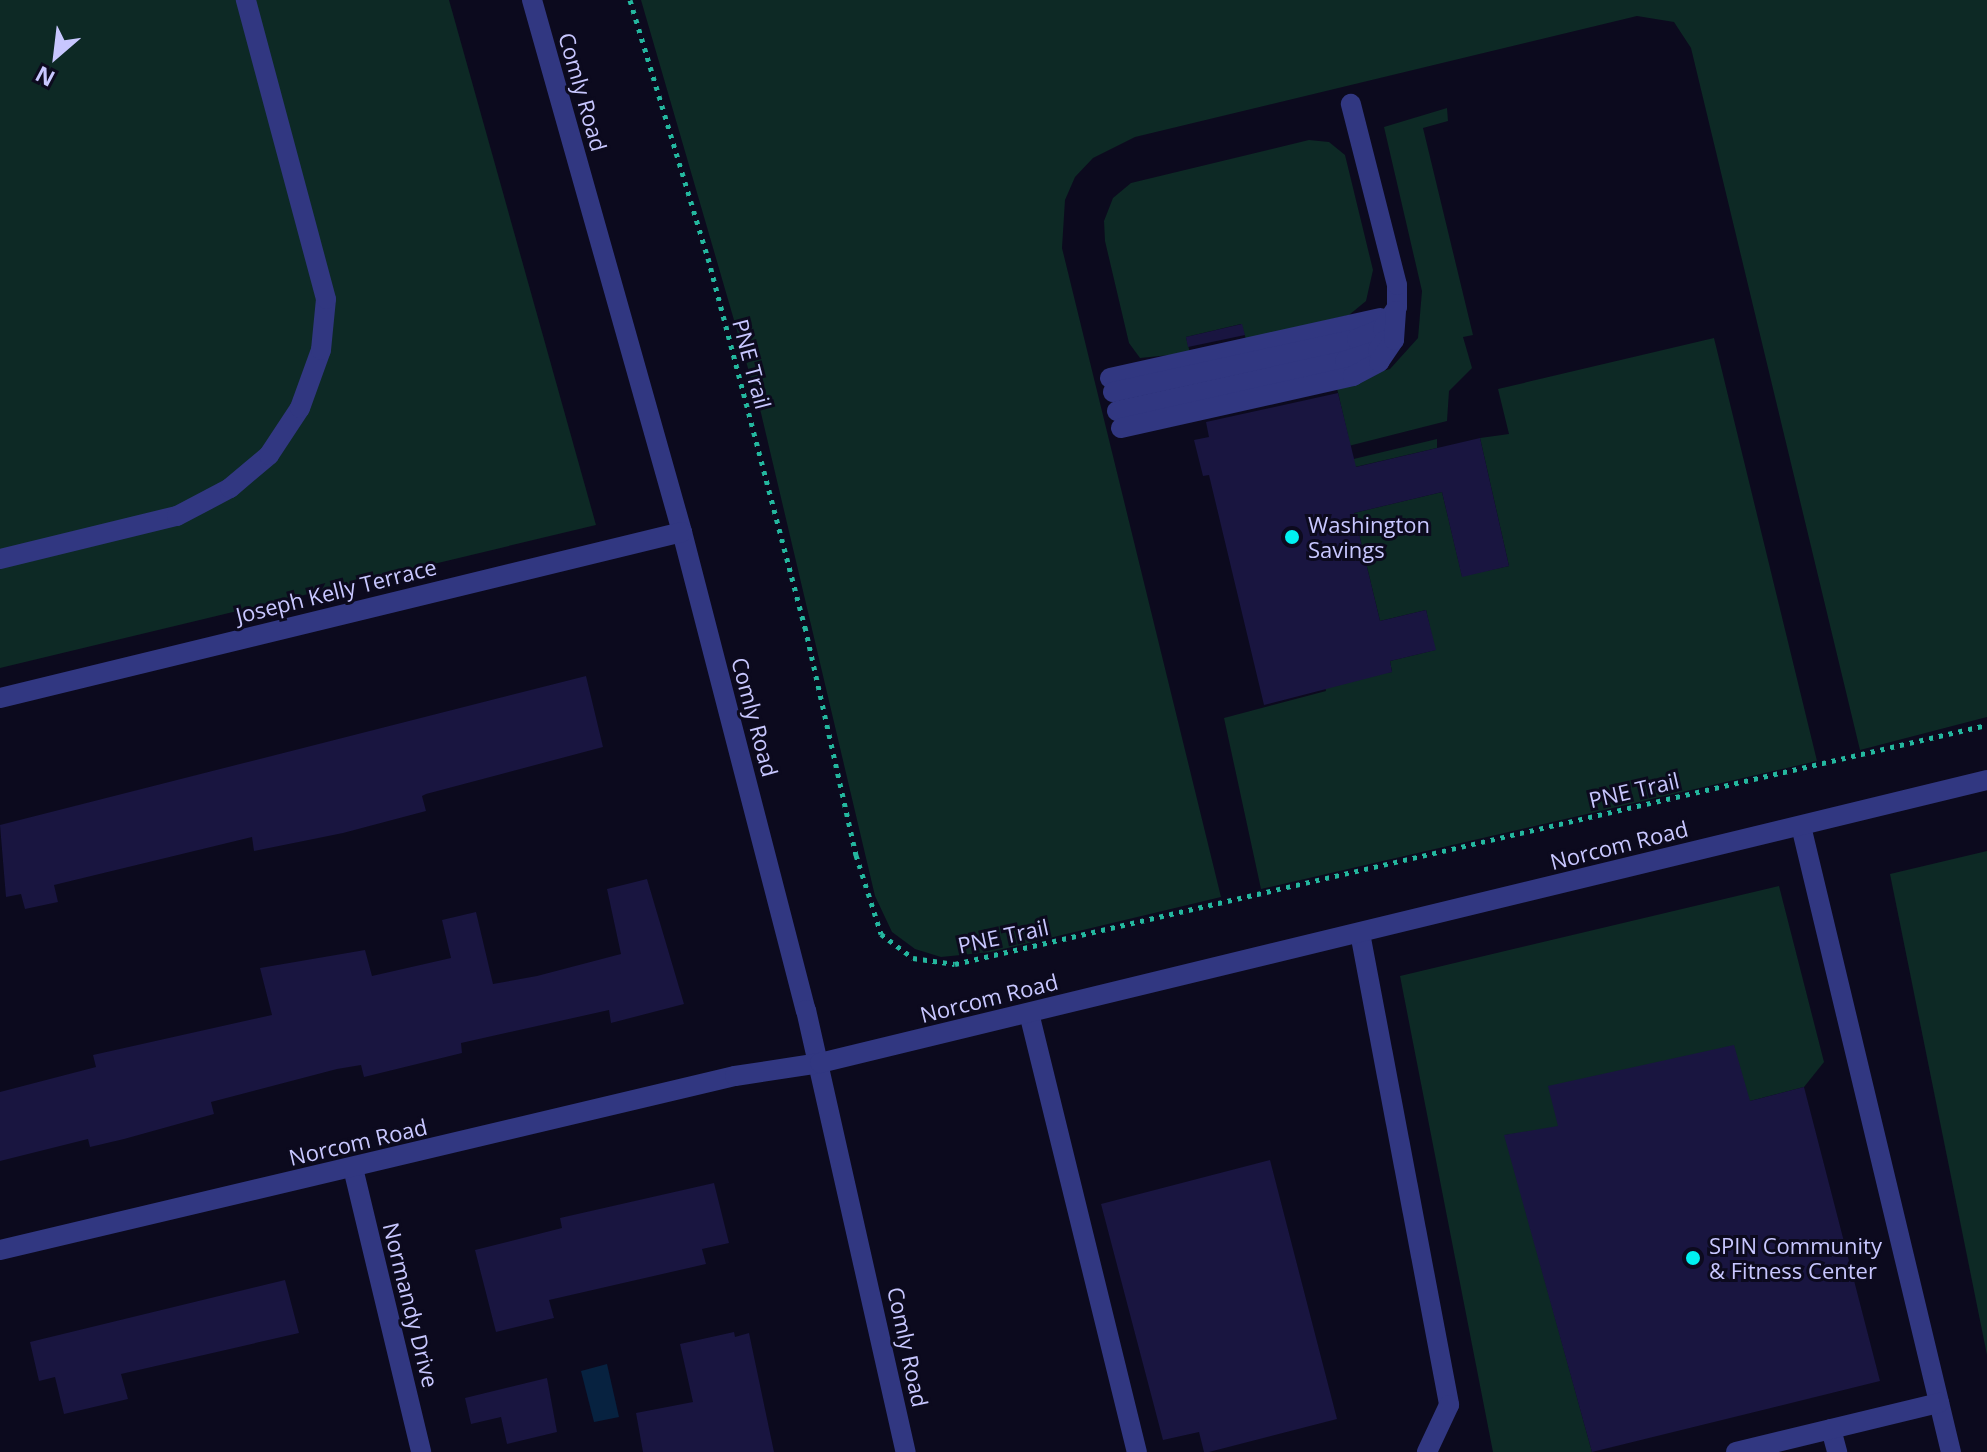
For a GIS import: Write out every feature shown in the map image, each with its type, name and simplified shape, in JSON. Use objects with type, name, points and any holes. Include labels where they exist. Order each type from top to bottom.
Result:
[{"type":"street","points":[[0,559],[177,516],[230,488],[269,455],[300,408],[321,350],[326,299],[246,0]]},
{"type":"street","name":"Comly Road","points":[[532,0],[682,532],[820,1063],[906,1452]]},
{"type":"street","points":[[1351,104],[1397,285],[1397,307],[1394,340],[1379,362],[1353,376],[1115,402],[1357,339],[1383,328],[1397,307]]},
{"type":"street","name":"Joseph Kelly Terrace","points":[[0,698],[682,532]]},
{"type":"street","name":"Norcom Road","points":[[0,1250],[735,1076],[820,1063],[1987,780]]},
{"type":"street","points":[[1801,826],[1951,1452]]},
{"type":"street","points":[[1360,933],[1449,1405],[1427,1452]]},
{"type":"street","points":[[1029,1013],[1137,1452]]},
{"type":"street","name":"Normandy Drive","points":[[353,1168],[421,1452]]},
{"type":"street","points":[[1736,1452],[1939,1403]]},
{"type":"street","points":[[1831,1429],[1837,1452]]},
{"type":"path","name":"PNE Trail","points":[[630,0],[708,258],[805,627],[856,855],[881,934],[913,958],[955,964],[1987,725]]},
{"type":"green space","points":[[0,0],[449,0],[596,525],[0,668]]},
{"type":"green space","points":[[641,0],[1987,0],[1987,717],[1860,750],[1691,48],[1674,22],[1637,16],[1135,137],[1093,158],[1075,177],[1065,200],[1062,248],[1221,897],[991,952],[941,957],[915,949],[892,932],[875,896],[761,413]]},
{"type":"green space","points":[[1447,108],[1448,121],[1423,128],[1473,335],[1463,337],[1472,368],[1449,391],[1447,421],[1309,456],[1349,440],[1336,384],[1390,369],[1418,338],[1422,291],[1384,127]]},
{"type":"green space","points":[[1309,140],[1329,142],[1345,155],[1373,270],[1366,301],[1349,315],[1246,339],[1241,324],[1186,337],[1190,353],[1140,358],[1129,343],[1105,241],[1104,221],[1113,198],[1131,183]]},
{"type":"green space","points":[[1714,338],[1817,761],[1261,889],[1224,718],[1326,691],[1324,679],[1392,672],[1390,661],[1435,650],[1426,610],[1380,621],[1354,513],[1442,492],[1462,576],[1509,566],[1480,438],[1509,434],[1498,389]]},
{"type":"green space","points":[[1437,439],[1437,448],[1299,480],[1312,469]]},
{"type":"green space","points":[[1987,851],[1987,1355],[1890,874]]},
{"type":"green space","points":[[1779,886],[1824,1062],[1804,1087],[1750,1101],[1505,1135],[1592,1452],[1493,1452],[1400,976]]},
{"type":"water","points":[[607,1364],[619,1417],[594,1422],[581,1371]]},
{"type":"building","points":[[1242,324],[1245,335],[1188,347],[1186,337]]},
{"type":"building","name":"Washington Savings","points":[[1338,393],[1356,467],[1480,438],[1509,566],[1462,577],[1442,492],[1354,513],[1380,621],[1426,610],[1436,650],[1390,661],[1392,672],[1264,705],[1209,475],[1203,476],[1194,440],[1209,437],[1206,422]]},
{"type":"building","points":[[586,676],[603,747],[426,794],[422,796],[426,811],[343,833],[254,851],[252,837],[54,885],[58,902],[25,909],[21,894],[6,897],[0,825]]},
{"type":"building","points":[[647,879],[684,1004],[611,1023],[609,1010],[461,1043],[462,1053],[364,1077],[361,1065],[337,1069],[211,1102],[214,1114],[124,1139],[90,1147],[88,1139],[0,1161],[0,1092],[96,1067],[93,1055],[272,1015],[260,968],[365,950],[372,976],[451,958],[442,920],[476,912],[493,984],[537,976],[621,954],[607,889]]},
{"type":"building","name":"SPIN Community & Fitness Center","points":[[1734,1045],[1750,1101],[1804,1087],[1880,1381],[1592,1452],[1504,1135],[1558,1126],[1548,1086]]},
{"type":"building","points":[[1270,1160],[1337,1419],[1209,1452],[1204,1452],[1199,1432],[1163,1440],[1101,1204]]},
{"type":"building","points":[[714,1183],[729,1243],[702,1249],[706,1264],[549,1300],[554,1318],[496,1332],[475,1250],[562,1228],[560,1218]]},
{"type":"building","points":[[285,1280],[299,1333],[121,1374],[128,1399],[64,1414],[55,1377],[39,1381],[30,1342]]},
{"type":"building","points":[[734,1332],[735,1337],[749,1333],[774,1452],[643,1452],[636,1413],[693,1402],[680,1344]]},
{"type":"building","points":[[547,1378],[557,1432],[507,1444],[501,1417],[471,1424],[465,1398]]},
{"type":"place","name":"Washington Savings","points":[[1292,537]]},
{"type":"place","name":"SPIN Community & Fitness Center","points":[[1693,1258]]}]
